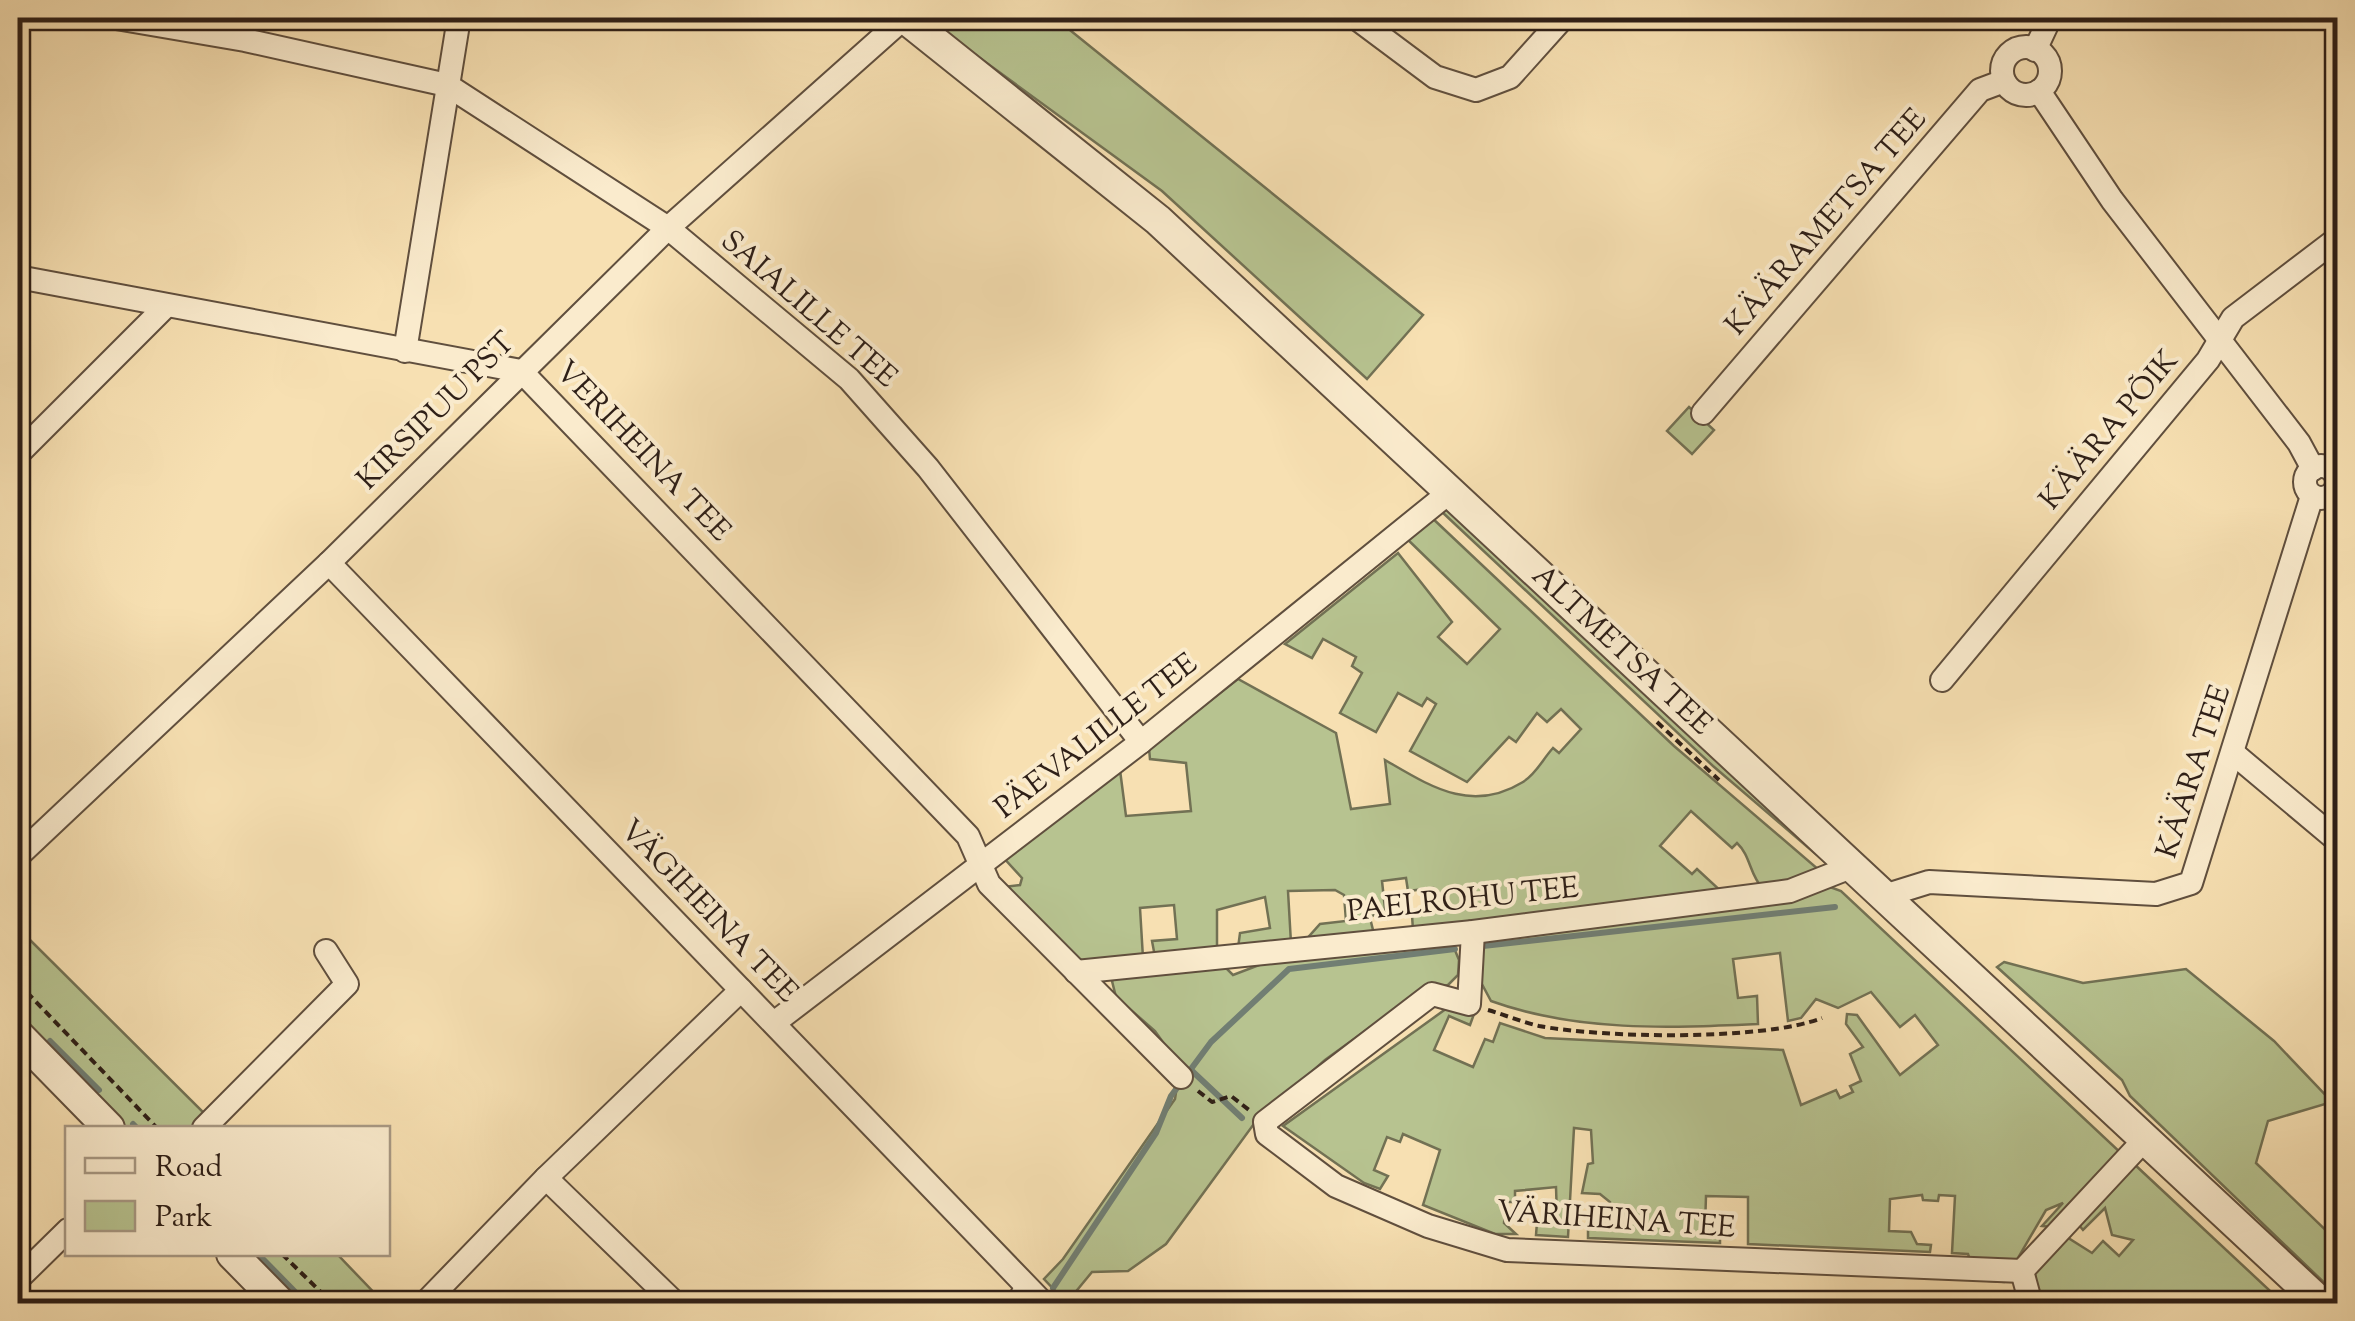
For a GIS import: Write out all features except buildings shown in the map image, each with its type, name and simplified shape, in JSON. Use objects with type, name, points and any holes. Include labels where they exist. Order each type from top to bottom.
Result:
[{"type":"street","points":[[116,18],[245,40],[446,85]]},
{"type":"street","points":[[404,351],[459,18]]},
{"type":"street","name":"KIRSIPUU PST","points":[[18,856],[329,562],[668,228],[904,18]]},
{"type":"street","name":"ALTMETSA TEE","points":[[904,18],[1158,220],[2322,1304]]},
{"type":"street","points":[[1356,18],[1435,77],[1476,90],[1510,77],[1563,18]]},
{"type":"street","points":[[2036,50],[2050,18]]},
{"type":"street","points":[[2036,50],[2049,66],[2048,80],[2038,90],[2022,94],[2004,81],[2002,65],[2011,52],[2036,50]]},
{"type":"street","name":"KÄÄRAMETSA TEE","points":[[1703,413],[1980,90],[2004,81]]},
{"type":"street","name":"SAIALILLE TEE","points":[[446,85],[668,228],[849,379],[928,468],[1141,742]]},
{"type":"street","points":[[2038,90],[2112,200],[2299,443],[2313,468]]},
{"type":"street","name":"KÄÄRA PÕIK","points":[[1942,680],[2208,360],[2233,318],[2338,238]]},
{"type":"street","name":"VERIHEINA TEE","points":[[18,277],[521,370],[968,836],[981,866]]},
{"type":"street","points":[[18,454],[166,306]]},
{"type":"street","points":[[2313,468],[2331,470],[2336,489],[2326,498],[2312,496],[2304,482],[2313,468]]},
{"type":"street","name":"PÄEVALILLE TEE","points":[[774,1023],[1141,742],[1451,491]]},
{"type":"street","name":"KÄÄRA TEE","points":[[1884,896],[1929,882],[2156,894],[2178,890],[2191,882],[2199,869],[2312,496]]},
{"type":"street","name":"VÄGIHEINA TEE","points":[[329,562],[1044,1304]]},
{"type":"street","points":[[2233,753],[2338,840]]},
{"type":"street","points":[[981,866],[989,884],[1184,1080]]},
{"type":"street","name":"PAELROHU TEE","points":[[1076,972],[1473,932],[1790,891],[1851,867]]},
{"type":"street","points":[[1265,1122],[1432,994],[1469,1004],[1473,932]]},
{"type":"street","points":[[206,1126],[348,984],[326,951]]},
{"type":"street","points":[[424,1304],[546,1178],[741,990]]},
{"type":"street","points":[[23,1050],[107,1126]]},
{"type":"street","name":"VÄRIHEINA TEE","points":[[1265,1122],[1267,1134],[1336,1186],[1428,1226],[1507,1250],[2022,1270]]},
{"type":"street","points":[[2031,1304],[2022,1270],[2146,1138]]},
{"type":"street","points":[[546,1178],[676,1304]]},
{"type":"street","points":[[18,1279],[65,1233]]},
{"type":"street","points":[[234,1256],[281,1304]]},
{"type":"lane","points":[[1011,1304],[1023,1282]]},
{"type":"path","points":[[18,983],[155,1126]]},
{"type":"path","points":[[1469,1004],[1540,1026],[1665,1034],[1791,1030],[1822,1018]]},
{"type":"path","points":[[1184,1080],[1212,1102],[1226,1097],[1265,1122]]},
{"type":"path","points":[[284,1256],[333,1304]]},
{"type":"green space","points":[[925,18],[1055,18],[1423,315],[1367,379],[1162,191]]},
{"type":"green space","points":[[1689,407],[1714,430],[1692,454],[1667,431]]},
{"type":"green space","points":[[1452,508],[1825,862],[1713,766],[1441,511]]},
{"type":"green space","points":[[1429,515],[1674,746],[1819,870],[1763,889],[1737,843],[1732,848],[1691,811],[1660,846],[1692,874],[1697,869],[1723,893],[1413,930],[1412,915],[1436,912],[1433,888],[1408,891],[1406,878],[1382,881],[1386,918],[1377,912],[1370,918],[1374,934],[1304,942],[1320,924],[1346,921],[1344,895],[1335,890],[1288,891],[1291,943],[1238,948],[1240,933],[1270,928],[1265,897],[1217,910],[1217,950],[1155,957],[1152,941],[1177,939],[1174,905],[1140,908],[1143,958],[1079,965],[1004,887],[1020,885],[1022,878],[1001,855],[1120,770],[1126,816],[1191,811],[1186,763],[1150,759],[1149,748],[1238,679],[1336,733],[1351,809],[1390,804],[1385,760],[1451,793],[1486,796],[1523,782],[1553,748],[1559,753],[1581,729],[1561,709],[1547,722],[1537,713],[1516,742],[1509,737],[1467,782],[1410,751],[1436,704],[1427,698],[1422,706],[1398,693],[1376,732],[1340,713],[1362,673],[1352,666],[1356,657],[1323,639],[1312,658],[1285,644],[1398,553],[1452,622],[1438,637],[1467,664],[1500,629],[1404,536]]},
{"type":"green space","points":[[1830,887],[1841,891],[2122,1154],[2052,1227],[2042,1226],[2063,1203],[2046,1210],[2004,1282],[1977,1280],[1968,1254],[1952,1253],[1955,1196],[1939,1195],[1938,1201],[1923,1200],[1922,1195],[1890,1199],[1889,1231],[1911,1232],[1917,1244],[1931,1245],[1930,1252],[1748,1244],[1748,1197],[1706,1196],[1705,1227],[1720,1228],[1720,1243],[1588,1238],[1588,1223],[1609,1224],[1610,1202],[1600,1194],[1582,1193],[1588,1164],[1593,1163],[1591,1130],[1574,1128],[1568,1237],[1536,1235],[1537,1222],[1557,1218],[1556,1187],[1515,1191],[1515,1202],[1506,1202],[1504,1223],[1516,1234],[1495,1234],[1423,1205],[1440,1150],[1403,1134],[1400,1142],[1387,1137],[1374,1170],[1388,1176],[1380,1189],[1364,1183],[1283,1126],[1450,1006],[1474,1014],[1470,1025],[1449,1016],[1434,1050],[1473,1067],[1485,1039],[1493,1042],[1500,1023],[1545,1038],[1783,1050],[1801,1105],[1836,1090],[1840,1098],[1853,1092],[1850,1086],[1861,1081],[1850,1054],[1863,1047],[1846,1024],[1847,1014],[1857,1015],[1900,1075],[1938,1045],[1915,1015],[1900,1027],[1871,992],[1838,1008],[1816,999],[1801,1018],[1788,1021],[1780,953],[1733,959],[1738,998],[1757,996],[1758,1024],[1623,1026],[1556,1018],[1491,1001],[1476,973],[1481,941]]},
{"type":"green space","points":[[18,928],[217,1126],[123,1126],[18,1019]]},
{"type":"green space","points":[[1452,943],[1459,960],[1458,975],[1448,985],[1419,992],[1325,1060],[1256,1121],[1166,1244],[1128,1271],[1092,1272],[1073,1295],[1059,1295],[1044,1279],[1063,1259],[1175,1099],[1180,1066],[1155,1031],[1116,997],[1112,981],[1118,976],[1222,964],[1233,975],[1275,959]]},
{"type":"green space","points":[[2004,962],[2083,983],[2186,969],[2274,1041],[2332,1102],[2268,1121],[2256,1163],[2337,1241],[2337,1295],[2130,1096],[2122,1080],[1997,967]]},
{"type":"green space","points":[[2133,1163],[2283,1303],[2036,1303],[2035,1272],[2065,1236],[2092,1253],[2103,1241],[2119,1256],[2133,1240],[2112,1235],[2105,1208],[2083,1230],[2079,1225]]},
{"type":"green space","points":[[248,1256],[339,1256],[384,1303],[294,1303]]},
{"type":"waterway","points":[[1483,946],[1835,907]]},
{"type":"waterway","points":[[1053,1288],[1156,1133],[1171,1096],[1211,1042],[1289,969],[1455,949]]},
{"type":"waterway","points":[[18,1009],[27,1018]]},
{"type":"waterway","points":[[50,1041],[99,1090]]},
{"type":"waterway","points":[[1191,1070],[1242,1118]]},
{"type":"waterway","points":[[260,1256],[307,1304]]}]
